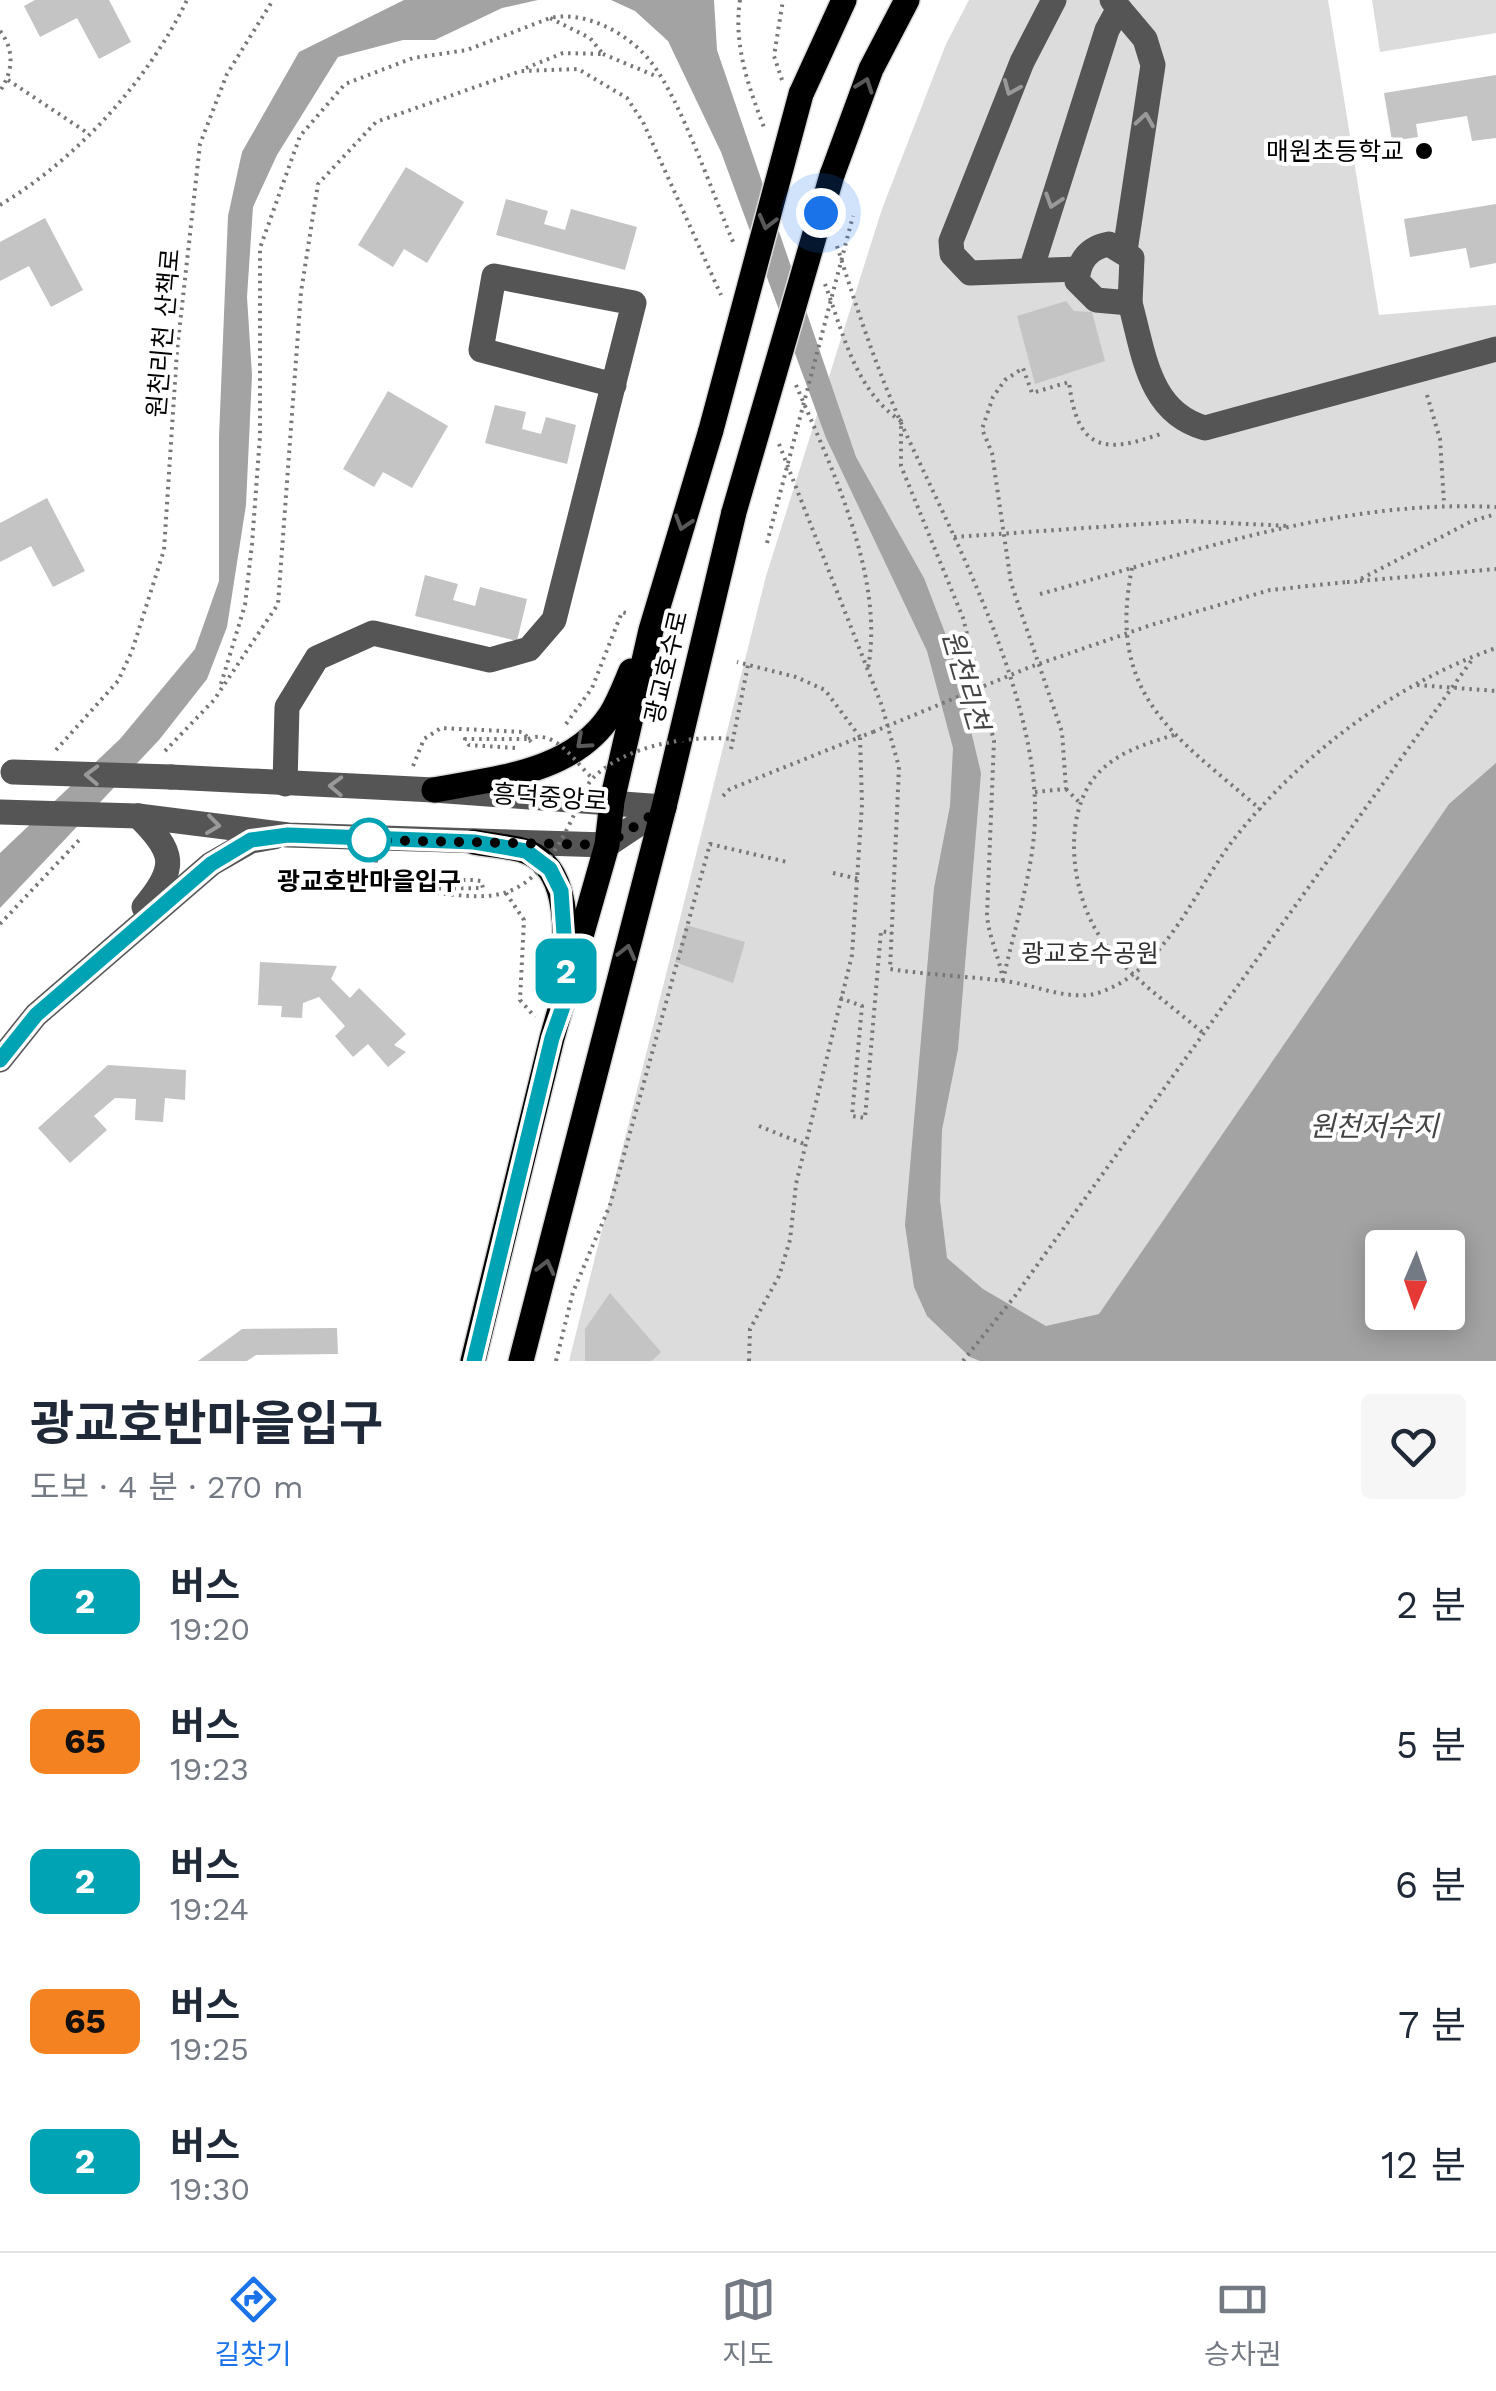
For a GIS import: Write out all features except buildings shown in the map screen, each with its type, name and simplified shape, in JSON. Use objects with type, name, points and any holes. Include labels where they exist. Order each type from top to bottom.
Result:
[{"type":"main road","name":"광교호수로","points":[[474,1361],[552,1038],[607,845],[612,801],[652,625],[711,430],[794,94],[844,0]]},
{"type":"main road","name":"광교호수로","points":[[522,1361],[664,807],[734,512],[832,175],[871,68],[908,0]]},
{"type":"main road","points":[[434,790],[526,772],[576,751],[610,716],[652,625]]},
{"type":"main road","points":[[474,842],[526,851],[550,869],[561,891],[568,992]]},
{"type":"street","points":[[1054,0],[1022,62],[951,241],[952,254],[959,266],[970,273],[1078,269]]},
{"type":"street","points":[[1030,270],[1115,5]]},
{"type":"street","points":[[1115,5],[1144,39],[1153,65],[1125,251]]},
{"type":"street","points":[[1130,303],[1096,300],[1076,281],[1078,269],[1095,247],[1109,244],[1132,258],[1130,303],[1160,401],[1176,415],[1204,428],[1496,349]]},
{"type":"street","points":[[285,784],[288,707],[317,658],[373,633],[490,660],[529,649],[554,620],[614,384],[634,303],[494,276],[481,350],[614,384]]},
{"type":"street","name":"흥덕중앙로","points":[[7,772],[166,767],[285,784],[434,790],[664,807]]},
{"type":"street","name":"흥덕중앙로","points":[[0,812],[138,816],[288,835],[376,840],[607,845],[664,807]]},
{"type":"street","points":[[103,956],[168,873],[169,859],[164,846],[138,816]]},
{"type":"street","points":[[0,1060],[36,1015],[211,864],[251,840],[288,835]]},
{"type":"path","points":[[0,205],[34,185],[89,134],[134,82],[176,23],[187,0]]},
{"type":"path","name":"원천리천 산책로","points":[[52,754],[118,681],[132,651],[164,550],[177,352],[200,144],[227,74],[273,0]]},
{"type":"path","points":[[740,0],[736,25],[740,49],[766,133]]},
{"type":"path","points":[[783,0],[774,56],[794,94]]},
{"type":"path","points":[[550,18],[590,38],[603,54]]},
{"type":"path","points":[[0,31],[10,52],[8,80],[0,91]]},
{"type":"path","points":[[166,767],[278,604],[301,292],[318,184],[376,122],[563,53],[603,54],[660,78]]},
{"type":"path","points":[[521,71],[578,70],[627,98],[658,148],[724,302]]},
{"type":"path","points":[[8,80],[89,134]]},
{"type":"path","points":[[768,543],[853,216]]},
{"type":"path","points":[[836,246],[900,421],[953,538],[1023,716],[1034,792],[1034,836],[1003,981]]},
{"type":"path","points":[[822,276],[863,382],[873,399],[900,421],[901,466],[976,657],[994,740],[987,915],[989,938],[1000,962],[1003,981]]},
{"type":"path","points":[[1082,805],[1066,789],[1062,732],[1010,583],[992,453],[982,429],[993,397],[1005,380],[1023,368],[1032,394],[1069,382],[1077,426],[1087,438],[1105,446],[1121,446],[1162,433]]},
{"type":"path","points":[[1419,368],[1440,439],[1444,504]]},
{"type":"path","points":[[773,430],[882,706],[899,767],[890,970],[1003,981],[1081,996],[1101,992],[1134,973],[1159,949],[1236,838],[1322,752],[1413,684],[1496,648]]},
{"type":"path","points":[[1040,594],[1346,514],[1444,504],[1496,511]]},
{"type":"path","points":[[1356,582],[1496,511]]},
{"type":"path","points":[[953,538],[1187,521],[1293,526]]},
{"type":"path","points":[[1132,568],[1126,616],[1136,680],[1145,699],[1174,734],[1260,810]]},
{"type":"path","points":[[724,796],[730,789],[1030,667],[1151,625],[1270,590],[1496,569]]},
{"type":"path","points":[[562,728],[592,688],[622,612],[652,625]]},
{"type":"path","points":[[963,1361],[1015,1296],[1474,657]]},
{"type":"path","points":[[737,662],[826,690],[860,737],[863,768],[852,955],[804,1144],[790,1240],[779,1276],[750,1329],[749,1361]]},
{"type":"path","points":[[731,748],[748,666]]},
{"type":"path","points":[[1413,684],[1496,691]]},
{"type":"path","points":[[404,789],[421,744],[434,730],[523,732],[531,742],[524,748],[465,743],[467,736],[528,739],[544,735],[592,778]]},
{"type":"path","points":[[1174,734],[1132,750],[1108,764],[1094,779],[1082,805],[1075,844],[1081,891],[1098,934],[1134,973],[1203,1033]]},
{"type":"path","points":[[376,840],[376,876],[395,889],[484,888],[481,881],[474,880],[427,880],[419,884],[422,892],[493,896],[506,893],[539,870],[558,847],[592,778],[620,761],[662,745],[690,739],[733,739]]},
{"type":"path","points":[[1034,792],[1066,789]]},
{"type":"path","points":[[0,924],[94,826]]},
{"type":"path","points":[[556,1361],[579,1276],[610,1204],[710,844],[787,862]]},
{"type":"path","points":[[832,873],[858,879]]},
{"type":"path","points":[[506,893],[524,920],[520,1000],[552,1038]]},
{"type":"path","points":[[840,998],[862,1006],[852,1116],[864,1118],[881,931],[892,932]]},
{"type":"path","points":[[759,1126],[804,1144]]},
{"type":"green space","name":"광교호수공원","points":[[969,0],[1328,0],[1379,315],[1496,305],[1496,1361],[569,1361],[766,576],[882,209],[946,44]]},
{"type":"green space","points":[[1372,0],[1496,0],[1496,33],[1380,52]]},
{"type":"water","points":[[404,0],[538,0],[502,8],[435,40],[403,40],[338,57],[277,155],[253,207],[247,297],[252,375],[246,505],[227,627],[207,679],[159,740],[0,908],[0,853],[120,739],[195,649],[219,581],[219,437],[228,216],[242,152],[299,52]]},
{"type":"water","name":"원천저수지","points":[[611,0],[714,0],[717,50],[856,457],[924,578],[952,651],[981,773],[958,1049],[942,1130],[940,1200],[947,1258],[983,1289],[1046,1326],[1099,1314],[1449,804],[1496,763],[1496,1361],[980,1361],[970,1357],[927,1316],[914,1287],[905,1225],[934,888],[950,806],[953,748],[927,651],[826,438],[721,152],[668,41],[635,11]]},
{"type":"bus line","name":"2","points":[[0,1060],[36,1015],[103,956],[211,864],[251,840],[288,835],[474,842],[526,851],[550,869],[561,891],[568,992],[552,1038],[474,1361]]},
{"type":"place","name":"매원초등학교","points":[[1424,151]]},
{"type":"place","name":"광교호반마을입구","points":[[369,840]]},
{"type":"route","points":[[369,840],[607,845],[664,807],[734,512],[821,213]]},
{"type":"water label","name":"원천리천","points":[[966,680]]}]
